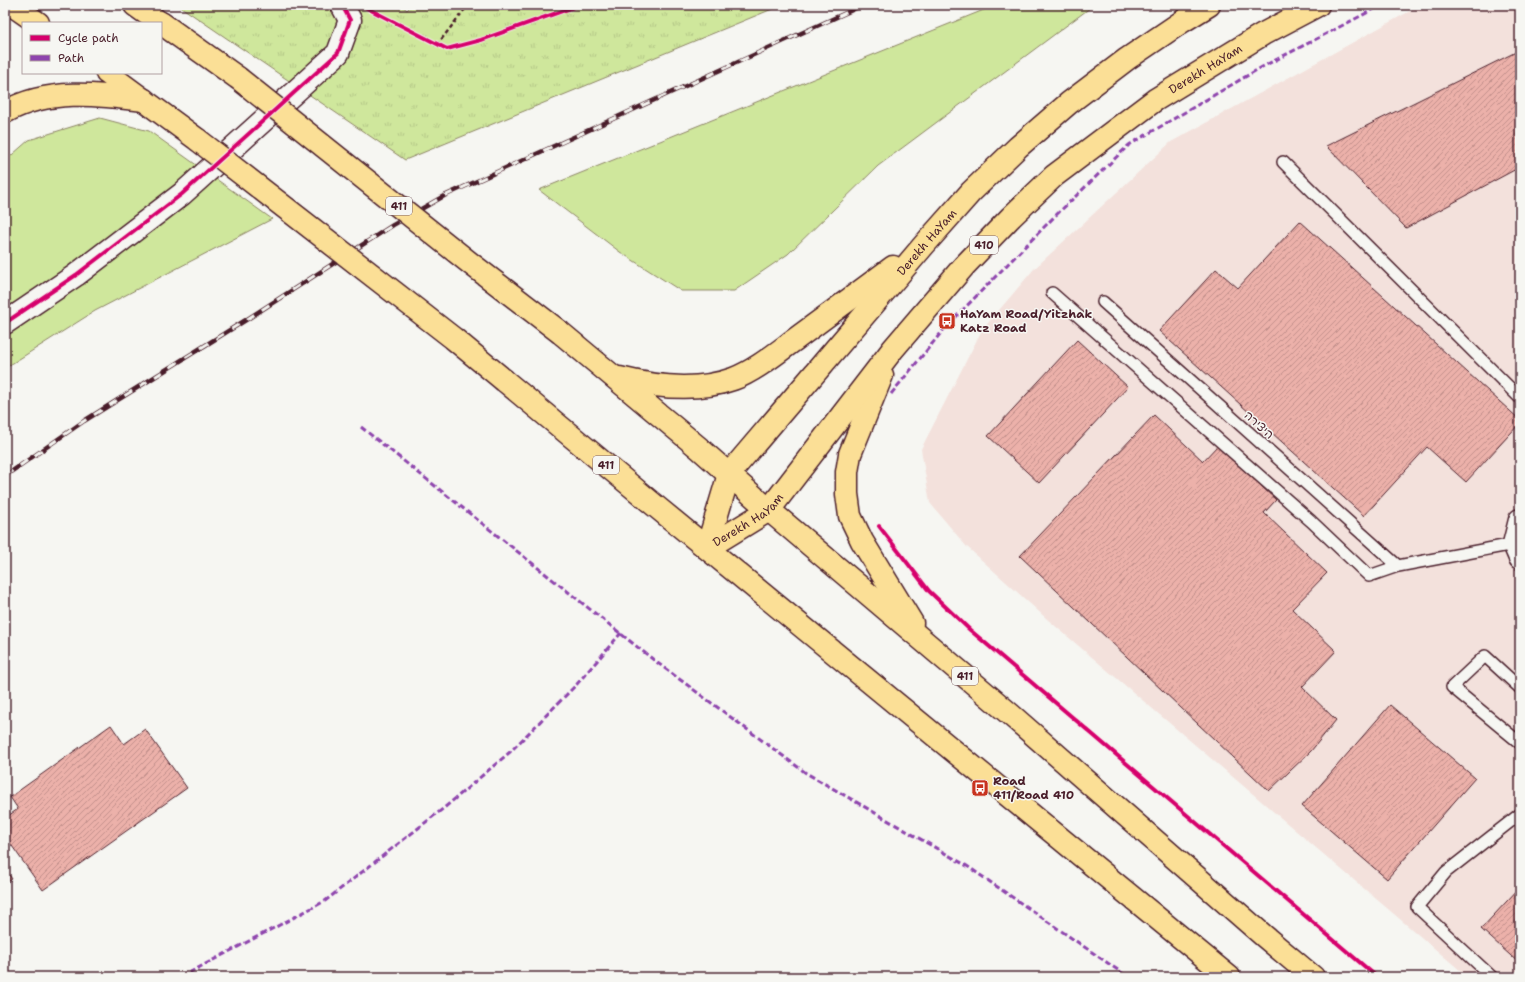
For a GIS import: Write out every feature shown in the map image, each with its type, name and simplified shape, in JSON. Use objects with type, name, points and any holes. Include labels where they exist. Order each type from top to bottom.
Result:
[{"type":"main road","points":[[5,12],[11,5],[36,22]]},
{"type":"main road","name":"411","points":[[135,5],[160,22]]},
{"type":"main road","name":"Derekh HaYam","points":[[707,548],[729,474],[971,192],[1018,147],[1069,103],[1127,59],[1182,21],[1209,5]]},
{"type":"main road","name":"Derekh HaYam","points":[[707,548],[769,510],[893,349],[964,266],[1010,218],[1054,176],[1155,100],[1263,34],[1318,5]]},
{"type":"main road","name":"411","points":[[162,24],[238,78],[616,378],[922,639],[1313,977]]},
{"type":"main road","name":"411","points":[[108,74],[198,140],[446,333],[1229,977]]},
{"type":"main road","points":[[5,112],[33,99],[53,96],[88,94],[144,100]]},
{"type":"main road","points":[[616,378],[640,383],[667,386],[693,386],[734,379],[780,350],[924,245]]},
{"type":"main road","points":[[893,349],[850,454],[847,472],[847,494],[850,516],[862,541],[922,639]]},
{"type":"street","points":[[5,323],[76,275],[182,194],[338,53],[350,20],[342,5]]},
{"type":"street","points":[[1517,551],[1520,520]]},
{"type":"lane","points":[[1283,162],[1520,398]]},
{"type":"lane","points":[[1052,293],[1310,521],[1369,576],[1398,566],[1517,551]]},
{"type":"lane","name":"היצירה","points":[[1103,302],[1398,566]]},
{"type":"lane","points":[[1520,688],[1484,656],[1452,687],[1520,743]]},
{"type":"lane","points":[[1492,977],[1417,907],[1446,872],[1520,814]]},
{"type":"path","points":[[437,45],[468,5]]},
{"type":"path","points":[[375,12],[447,49],[481,40],[579,5]]},
{"type":"shaded area","points":[[1421,5],[1520,5],[1520,977],[1468,977],[1047,619],[966,546],[930,503],[921,449],[982,330],[1034,269],[1171,142]]},
{"type":"green space","points":[[178,5],[401,5],[407,10],[412,5],[782,5],[405,160]]},
{"type":"green space","points":[[996,5],[1094,5],[878,166],[788,254],[734,291],[681,291],[620,252],[539,190]]},
{"type":"green space","points":[[100,118],[149,131],[272,219],[95,311],[5,368],[5,161],[29,140]]},
{"type":"building","points":[[1520,50],[1520,167],[1406,228],[1326,146]]},
{"type":"building","points":[[1300,221],[1520,420],[1520,423],[1466,482],[1427,447],[1364,516],[1159,331],[1216,269],[1238,288]]},
{"type":"building","points":[[1077,340],[1128,387],[1039,483],[988,436]]},
{"type":"building","points":[[1154,415],[1203,461],[1218,445],[1276,500],[1264,513],[1327,573],[1292,609],[1336,651],[1302,687],[1336,720],[1311,751],[1269,791],[1020,556]]},
{"type":"building","points":[[1390,705],[1475,778],[1387,879],[1302,806]]},
{"type":"building","points":[[111,725],[124,744],[145,729],[187,788],[43,890],[5,836],[5,818],[18,809],[10,797]]},
{"type":"building","points":[[5,869],[12,879],[5,884]]},
{"type":"building","points":[[1520,887],[1520,964],[1481,929]]},
{"type":"railway","points":[[5,476],[84,421],[249,318],[393,225],[444,196],[863,5]]},
{"type":"marked path","points":[[891,394],[945,328],[1054,217],[1129,145],[1262,67],[1382,5]]},
{"type":"marked path","points":[[361,427],[655,661],[806,773],[967,866],[1128,977]]},
{"type":"marked path","points":[[181,977],[325,901],[444,808],[510,752],[577,684],[621,633]]},
{"type":"cycle path","points":[[5,323],[76,275],[182,194],[338,53],[350,20],[342,5]]},
{"type":"cycle path","points":[[361,5],[447,49],[481,40],[579,5]]},
{"type":"cycle path","points":[[879,526],[929,591],[970,630],[1377,977]]},
{"type":"place","name":"HaYam Road/Yitzhak Katz Road","points":[[947,321]]},
{"type":"place","name":"Road 411/Road 410","points":[[980,788]]}]
